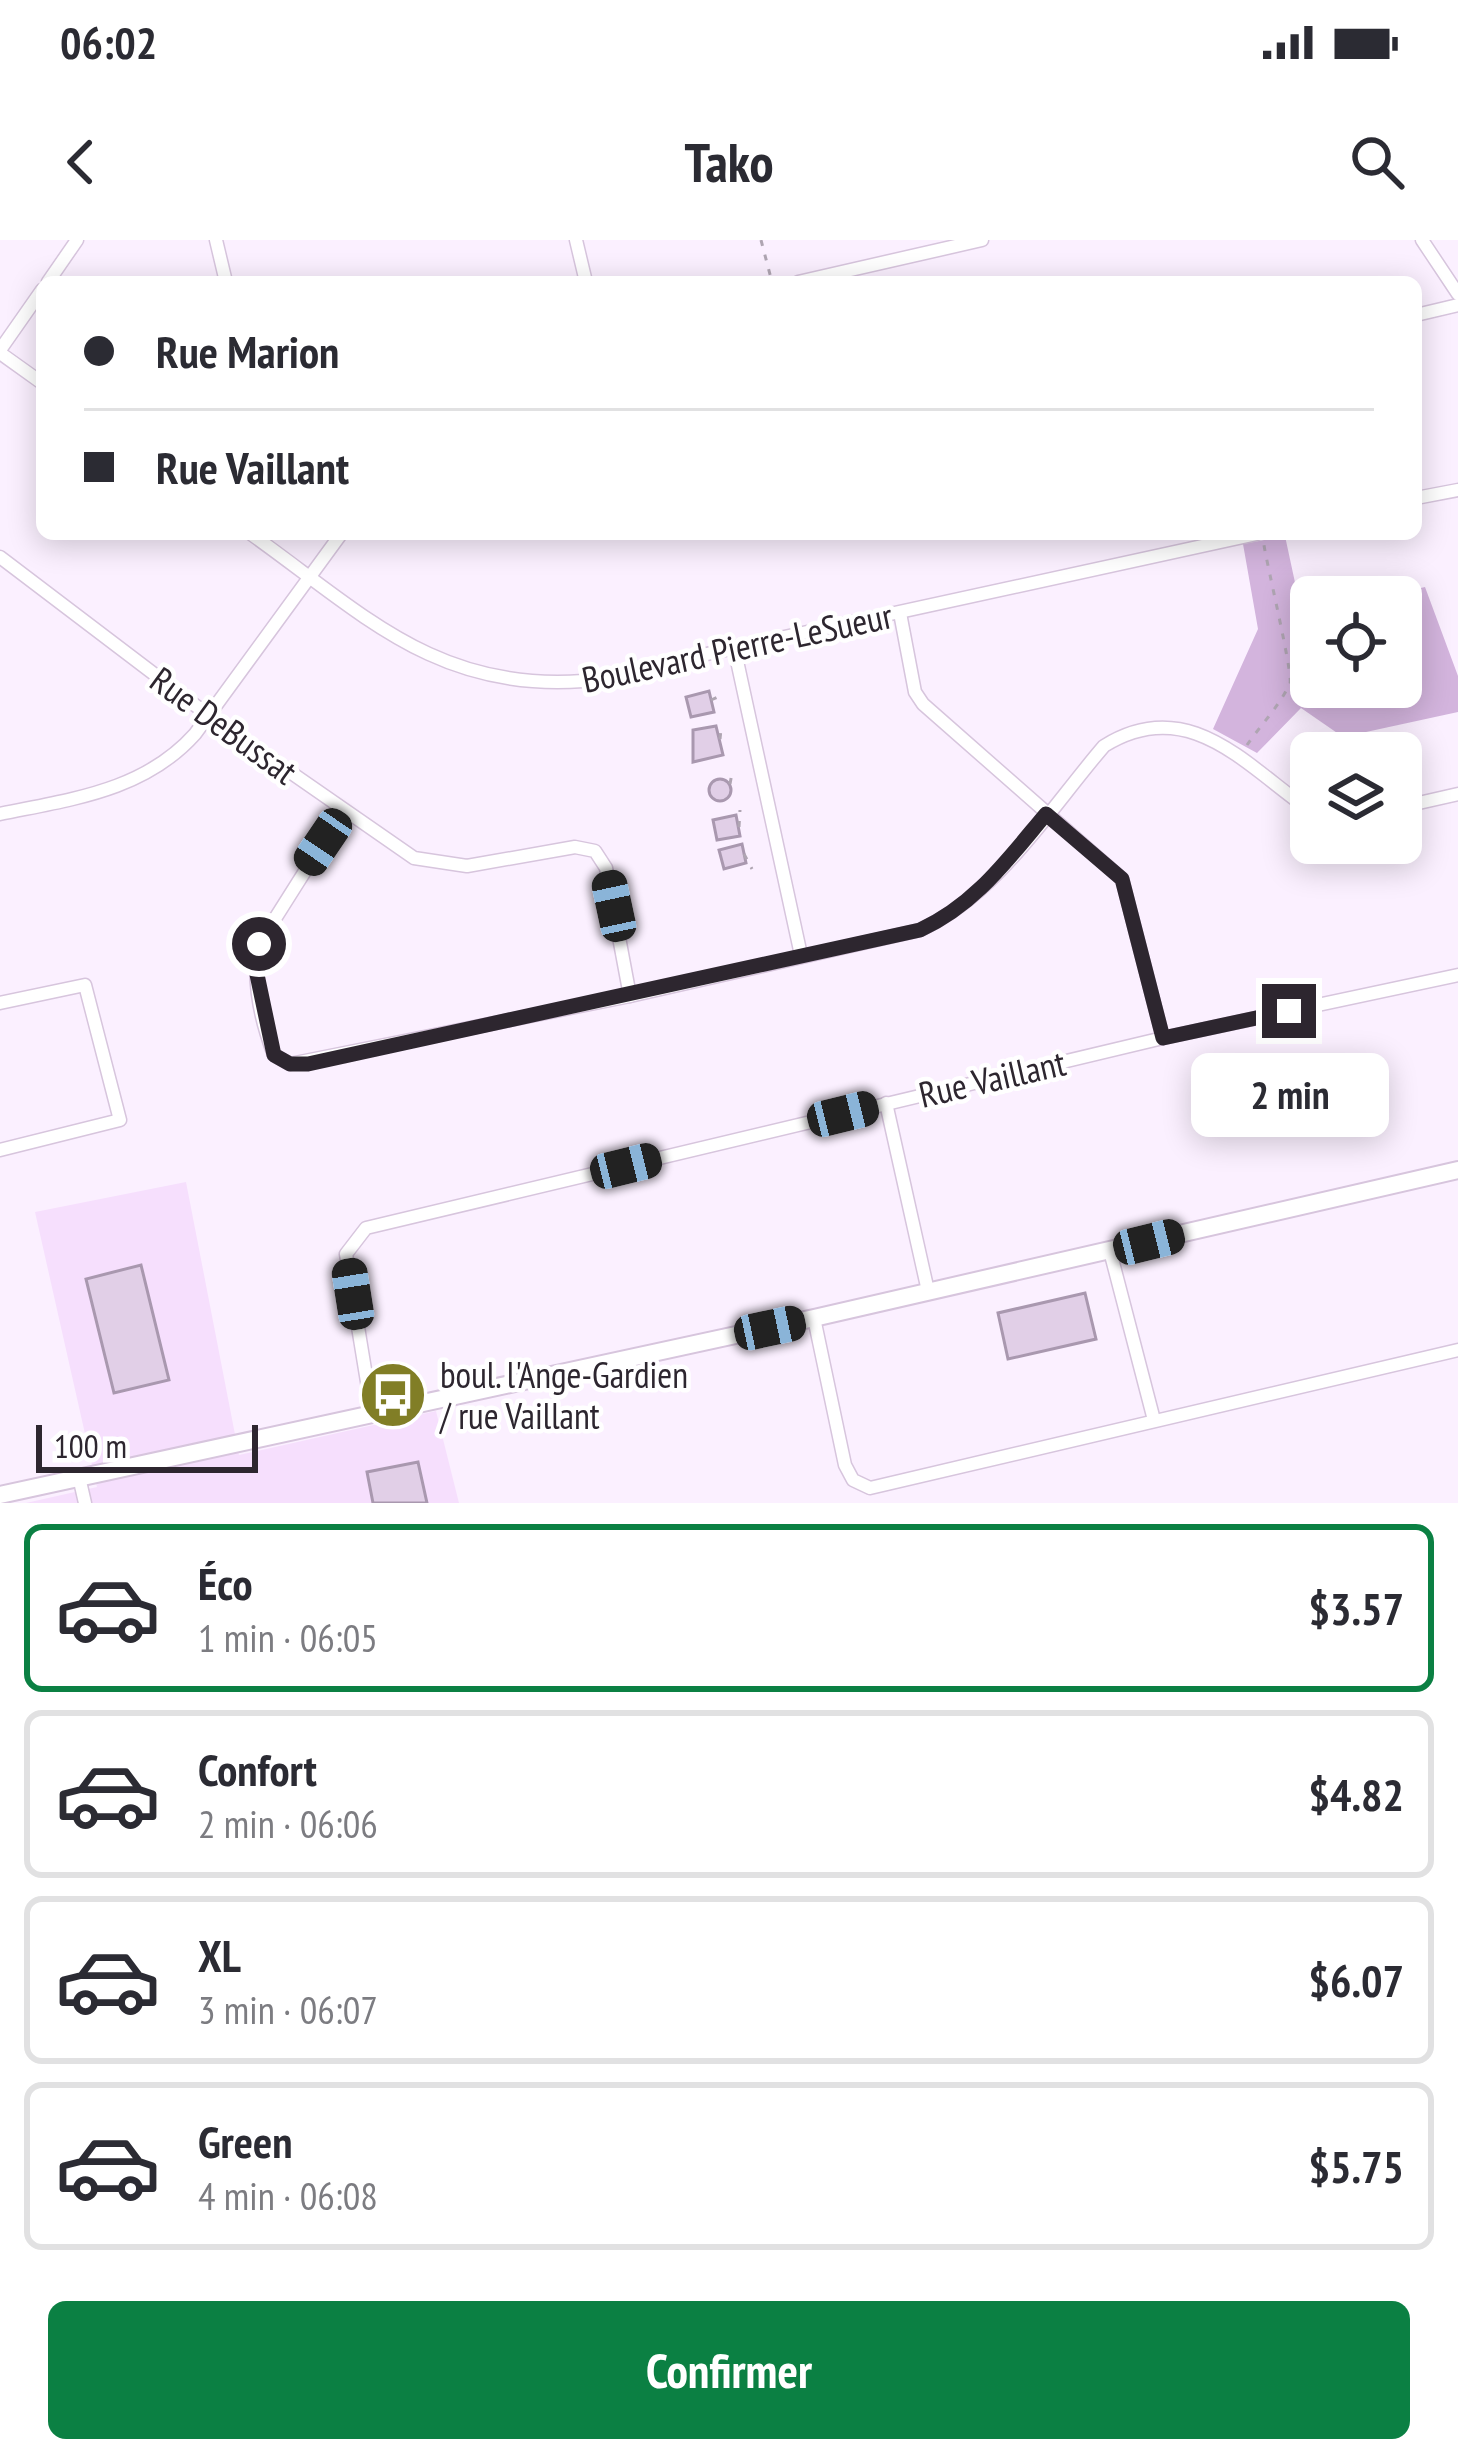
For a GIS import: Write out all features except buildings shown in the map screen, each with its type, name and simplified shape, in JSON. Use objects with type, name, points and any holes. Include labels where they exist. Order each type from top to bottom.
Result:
[{"type":"main road","points":[[0,1495],[814,1318],[1458,1170]]},
{"type":"street","points":[[52,276],[77,240]]},
{"type":"street","points":[[216,240],[225,276]]},
{"type":"street","points":[[576,240],[585,276]]},
{"type":"street","points":[[825,276],[982,240]]},
{"type":"street","points":[[1422,240],[1458,294]]},
{"type":"street","points":[[36,299],[0,352],[36,379]]},
{"type":"street","points":[[1422,314],[1458,305]]},
{"type":"street","points":[[1422,498],[1458,490]]},
{"type":"street","name":"Boulevard Pierre-LeSueur","points":[[259,540],[394,637],[475,676],[583,681],[1232,540]]},
{"type":"street","points":[[0,814],[109,790],[138,779],[183,748],[337,540]]},
{"type":"street","name":"Rue DeBussat","points":[[0,557],[208,716],[414,858],[448,867],[574,847],[595,851],[606,868],[630,996]]},
{"type":"street","points":[[900,613],[915,692],[923,704],[1122,879],[1163,1038]]},
{"type":"street","points":[[734,647],[801,955]]},
{"type":"street","points":[[343,811],[259,944],[255,965],[274,1055],[290,1064],[630,996],[940,920],[988,884],[1104,746],[1121,738],[1193,729],[1290,795]]},
{"type":"street","points":[[1422,802],[1458,794]]},
{"type":"street","name":"Rue Vaillant","points":[[372,1412],[346,1254],[366,1228],[1163,1038],[1458,975]]},
{"type":"street","points":[[0,1003],[85,985],[120,1120],[0,1150]]},
{"type":"street","points":[[886,1103],[928,1291]]},
{"type":"street","points":[[1111,1251],[1154,1420]]},
{"type":"street","points":[[814,1318],[845,1466],[853,1480],[871,1488],[1458,1350]]},
{"type":"street","points":[[79,1477],[85,1503]]},
{"type":"path","points":[[760,240],[770,276]]},
{"type":"path","points":[[1239,757],[1291,682],[1292,666],[1282,644],[1260,540]]},
{"type":"path","points":[[712,700],[720,696]]},
{"type":"path","points":[[720,739],[722,729]]},
{"type":"path","points":[[730,784],[732,773]]},
{"type":"path","points":[[739,826],[740,810]]},
{"type":"path","points":[[744,854],[752,869]]},
{"type":"shaded area","points":[[1286,540],[1294,576],[1290,576],[1290,708],[1301,708],[1257,753],[1213,729],[1258,629],[1243,544]]},
{"type":"shaded area","points":[[1425,587],[1458,676],[1458,712],[1366,732],[1336,732],[1301,708],[1422,708]]},
{"type":"shaded area","points":[[186,1182],[239,1455],[436,1411],[459,1503],[26,1503],[97,1487],[35,1212]]},
{"type":"place","name":"boul. l'Ange-Gardien / rue Vaillant","points":[[393,1395]]},
{"type":"route","points":[[259,944],[255,965],[266,1035],[274,1055],[290,1064],[308,1064],[920,930],[955,911],[988,884],[1046,814],[1122,879],[1131,897],[1163,1038],[1289,1011]]}]
